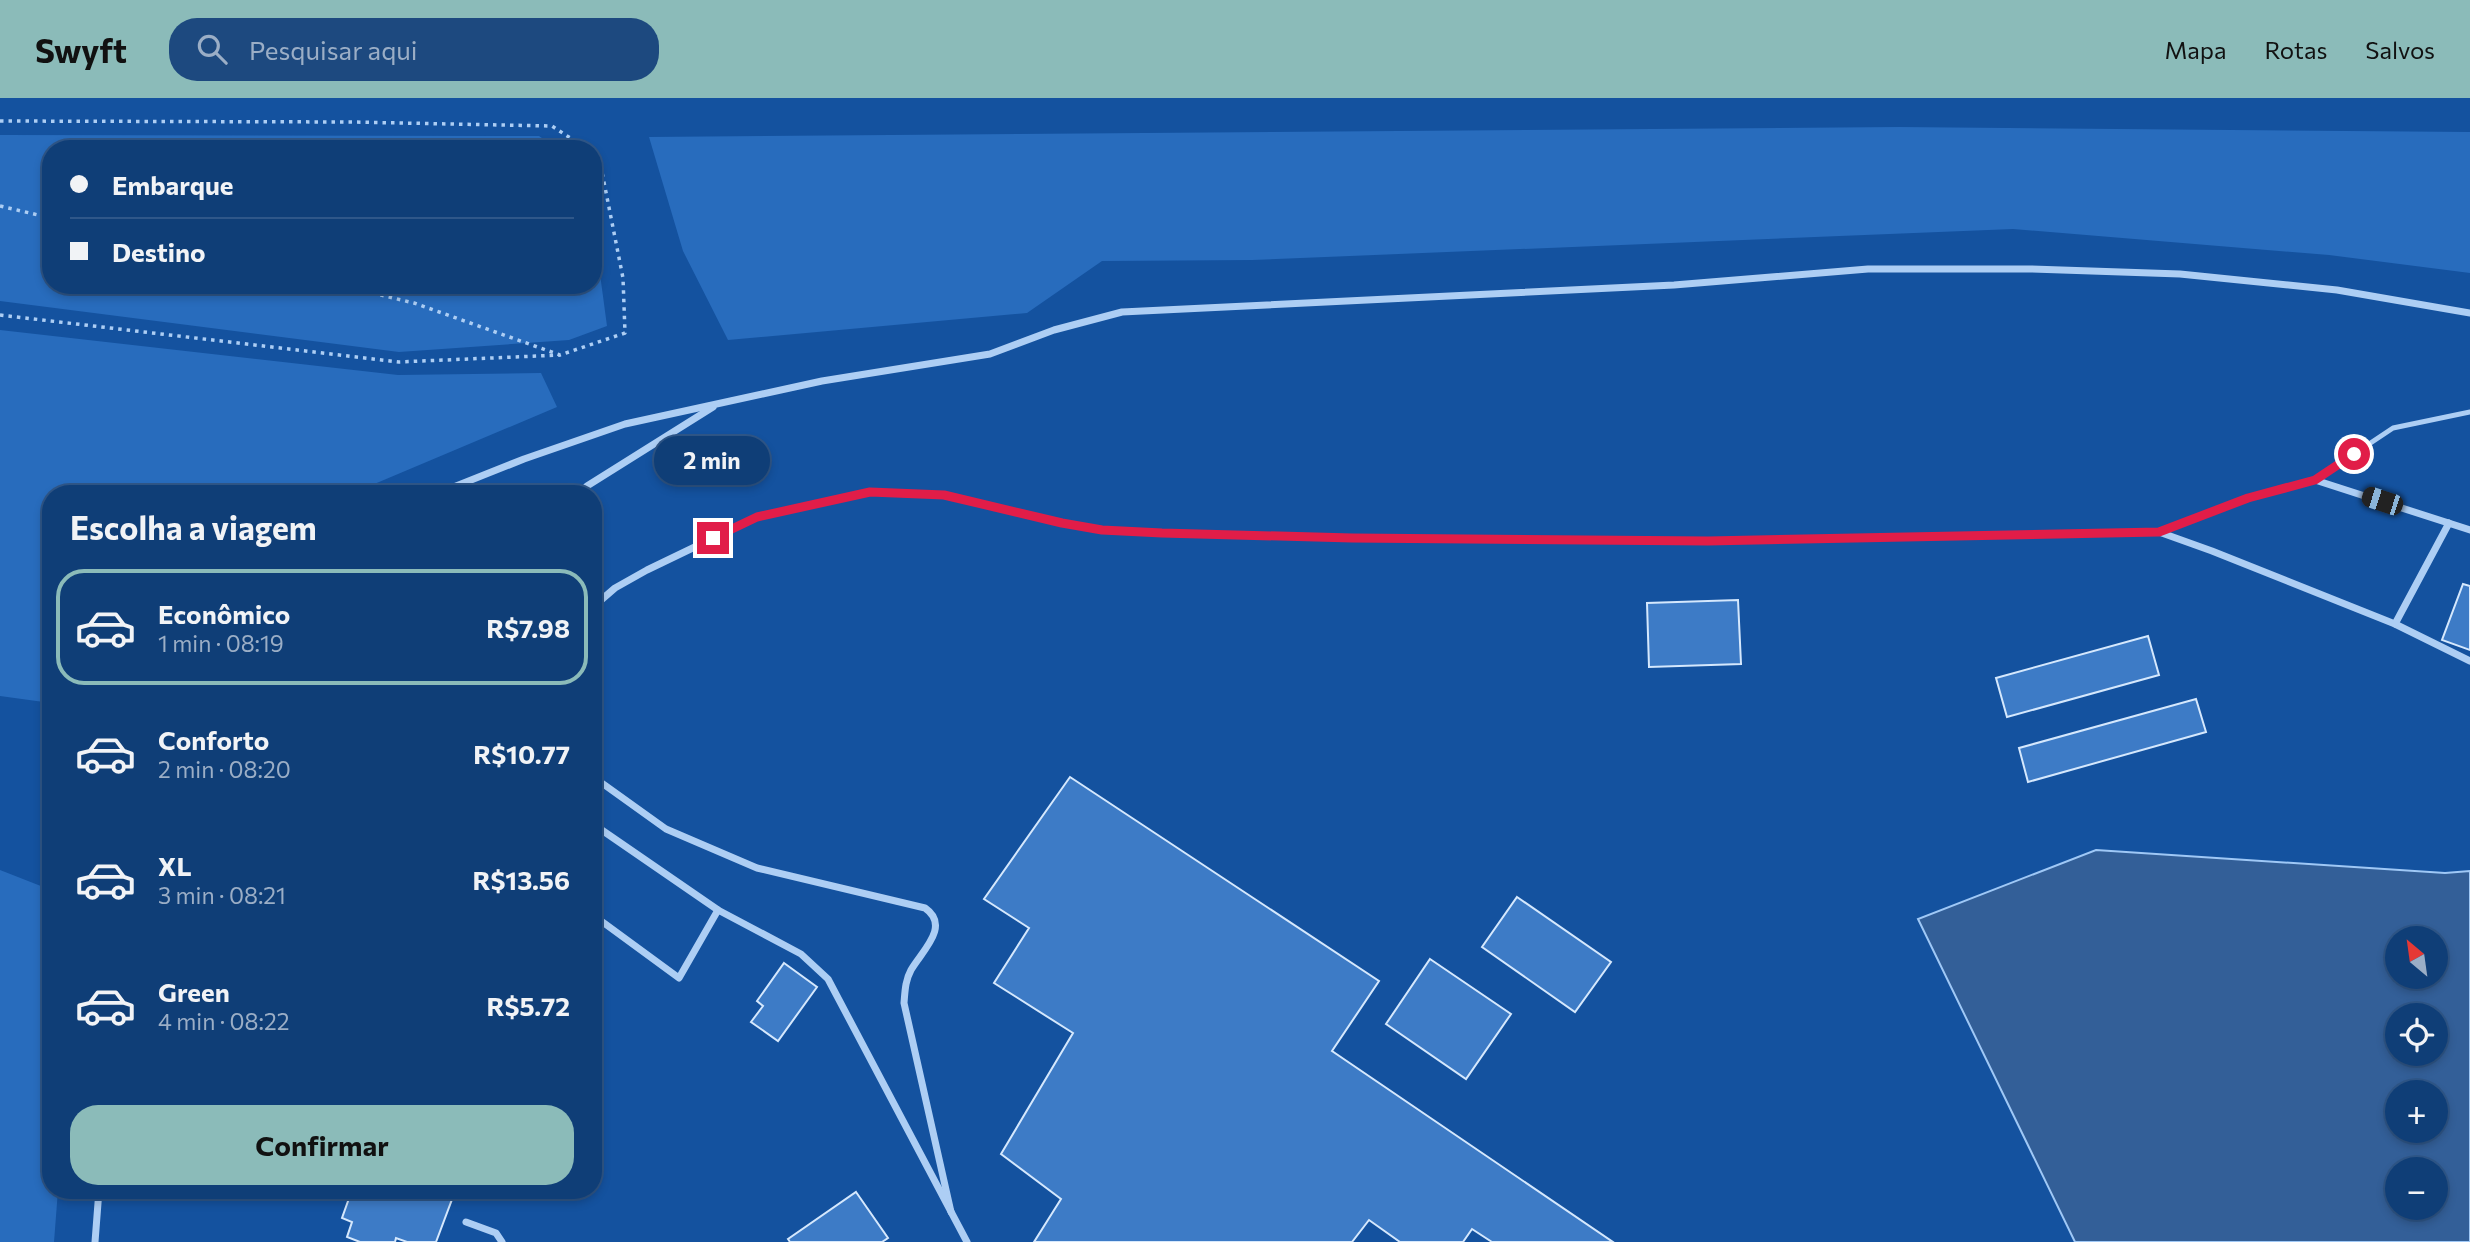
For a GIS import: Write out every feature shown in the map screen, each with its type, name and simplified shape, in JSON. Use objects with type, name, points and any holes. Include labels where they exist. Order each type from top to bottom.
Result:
[{"type":"street","points":[[459,485],[625,424],[822,381],[990,354],[1054,330],[1122,312],[1674,285],[1868,268],[2031,269],[2180,274],[2337,290],[2470,313]]},
{"type":"street","points":[[589,485],[719,403]]},
{"type":"street","points":[[602,599],[615,588],[646,570],[757,517],[870,492],[944,495],[1102,530],[1352,538],[1708,541],[2159,532],[2248,498],[2315,480],[2470,530]]},
{"type":"street","points":[[2395,624],[2449,523]]},
{"type":"street","points":[[2159,532],[2395,624],[2470,661]]},
{"type":"street","points":[[602,783],[666,829],[757,868],[925,908],[932,912],[937,924],[935,934],[910,971],[905,985],[904,1003],[951,1212]]},
{"type":"street","points":[[602,830],[718,910],[801,954],[828,979],[967,1242]]},
{"type":"street","points":[[602,922],[679,978],[718,910]]},
{"type":"street","points":[[94,1242],[98,1199]]},
{"type":"street","points":[[466,1222],[496,1233],[502,1242]]},
{"type":"lane","points":[[2315,480],[2393,428],[2470,412]]},
{"type":"path","points":[[0,121],[351,122],[552,126],[573,140]]},
{"type":"path","points":[[0,315],[399,362],[560,355],[625,333],[623,278],[602,172]]},
{"type":"path","points":[[0,206],[42,216]]},
{"type":"path","points":[[376,294],[414,303],[560,355]]},
{"type":"shaded area","points":[[1899,127],[2470,132],[2470,273],[2329,255],[2013,229],[1252,260],[1102,261],[1027,313],[728,340],[683,251],[649,137]]},
{"type":"shaded area","points":[[0,135],[539,136],[545,140],[42,140],[42,294],[602,294],[602,289],[607,326],[569,340],[399,352],[0,301]]},
{"type":"shaded area","points":[[0,330],[398,375],[541,373],[557,407],[372,485],[42,485],[42,702],[0,696]]},
{"type":"shaded area","points":[[2096,850],[2445,873],[2470,871],[2470,1242],[2075,1242],[1918,919]]},
{"type":"shaded area","points":[[0,870],[42,886],[42,1199],[57,1199],[54,1242],[0,1242]]},
{"type":"building","points":[[2463,584],[2470,586],[2470,650],[2442,640]]},
{"type":"building","points":[[1738,600],[1741,664],[1649,667],[1647,603]]},
{"type":"building","points":[[2148,636],[2159,675],[2007,717],[1996,678]]},
{"type":"building","points":[[2196,699],[2206,732],[2028,782],[2019,748]]},
{"type":"building","points":[[1070,777],[1379,981],[1332,1051],[1613,1242],[1492,1242],[1472,1229],[1463,1242],[1400,1242],[1369,1220],[1352,1242],[1034,1242],[1061,1199],[1001,1154],[1073,1033],[994,983],[1029,928],[984,899]]},
{"type":"building","points":[[1517,897],[1611,962],[1575,1012],[1482,947]]},
{"type":"building","points":[[1430,959],[1511,1014],[1466,1079],[1386,1024]]},
{"type":"building","points":[[784,963],[817,987],[778,1041],[751,1022],[763,1006],[757,1001]]},
{"type":"building","points":[[856,1192],[888,1238],[882,1242],[790,1242],[788,1239]]},
{"type":"building","points":[[349,1199],[452,1199],[436,1242],[407,1242],[396,1238],[395,1242],[360,1242],[347,1237],[352,1222],[342,1218]]},
{"type":"route","points":[[713,538],[757,517],[870,492],[944,495],[1102,530],[1162,533],[1352,538],[1708,541],[2159,532],[2248,498],[2315,480],[2354,454]]}]
